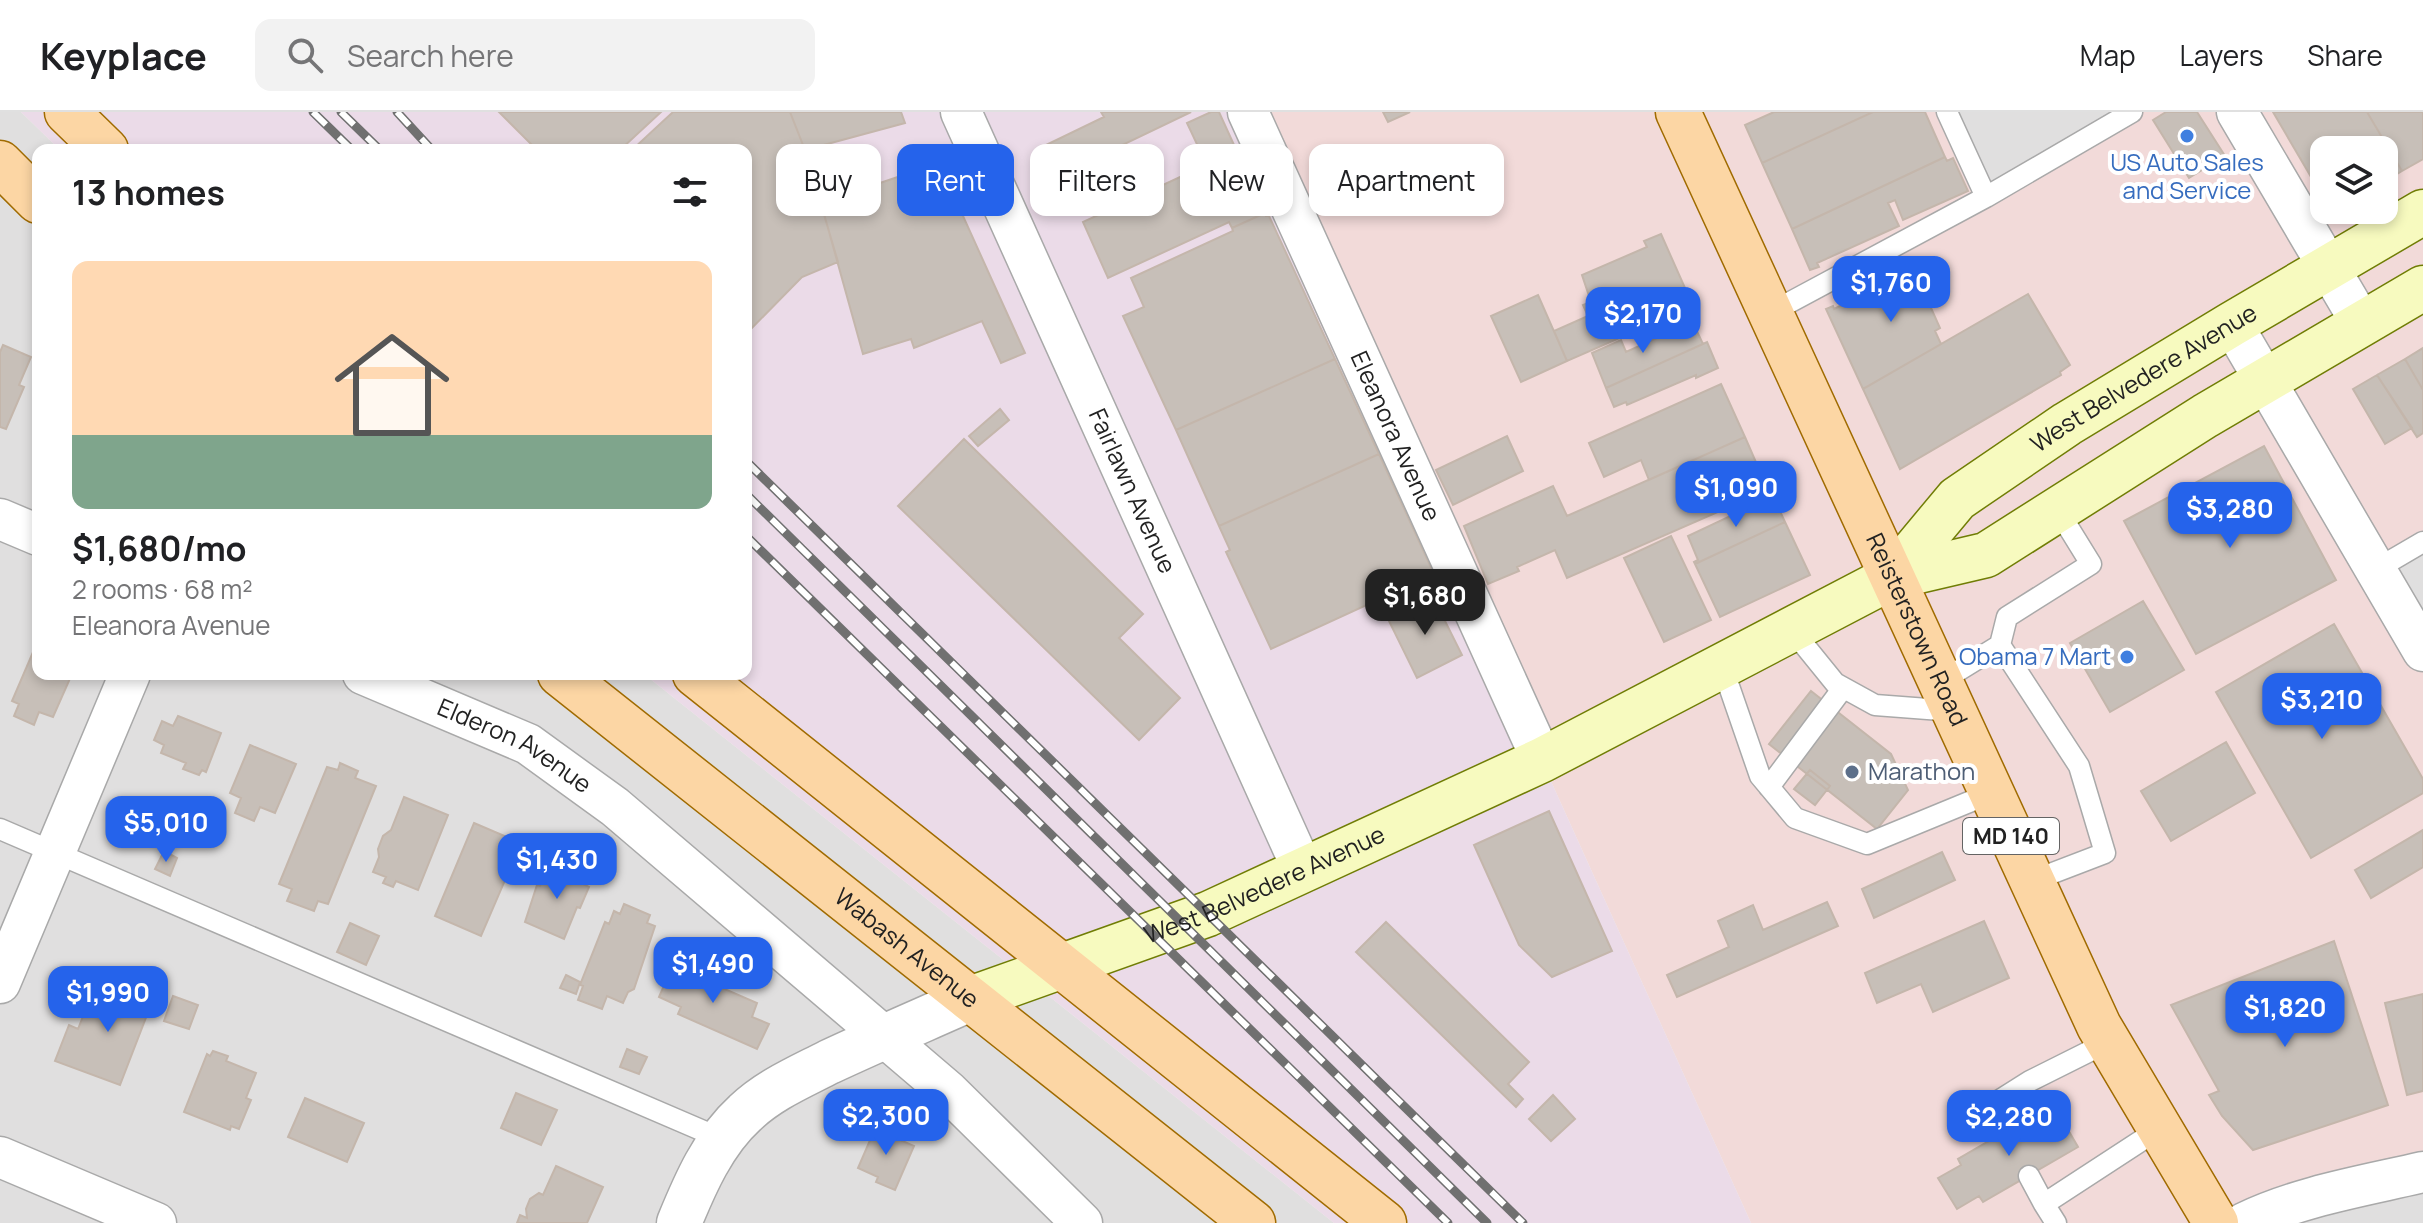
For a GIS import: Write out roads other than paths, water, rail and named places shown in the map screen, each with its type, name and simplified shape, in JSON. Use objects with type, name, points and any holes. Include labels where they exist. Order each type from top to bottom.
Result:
[{"type":"main road","points":[[67,112],[100,144]]},
{"type":"main road","name":"Reisterstown Road","points":[[1678,112],[2108,1042],[2216,1223]]},
{"type":"main road","points":[[0,163],[32,195]]},
{"type":"main road","name":"West Belvedere Avenue","points":[[1892,577],[1957,499],[2067,424],[2423,212]]},
{"type":"main road","name":"West Belvedere Avenue","points":[[970,999],[1184,924],[1303,870],[1542,760],[1892,577],[1986,555],[2265,381],[2423,288]]},
{"type":"main road","name":"Wabash Avenue","points":[[568,680],[1253,1223]]},
{"type":"main road","points":[[702,680],[1384,1223]]},
{"type":"street","name":"Fairlawn Avenue","points":[[961,112],[1303,870]]},
{"type":"street","name":"Eleanora Avenue","points":[[1248,112],[1542,760]]},
{"type":"street","points":[[2237,112],[2362,324]]},
{"type":"street","points":[[2232,324],[2423,651]]},
{"type":"street","points":[[0,519],[32,532]]},
{"type":"street","points":[[0,983],[127,680]]},
{"type":"street","name":"Elderon Avenue","points":[[377,680],[528,744],[615,807],[948,1091],[1082,1223]]},
{"type":"street","name":"West Belvedere Avenue","points":[[679,1223],[699,1176],[722,1139],[745,1113],[780,1087],[970,999]]},
{"type":"street","points":[[0,1157],[156,1223]]},
{"type":"street","points":[[2244,1223],[2271,1210],[2310,1198],[2423,1172]]},
{"type":"lane","points":[[1947,112],[1986,197]]},
{"type":"lane","points":[[1770,313],[1986,197],[2132,112]]},
{"type":"lane","points":[[1792,630],[1835,683],[1875,705],[1947,697],[2000,645],[2007,617],[2091,564],[2057,509]]},
{"type":"lane","points":[[2375,570],[2423,542]]},
{"type":"lane","points":[[2000,645],[2079,766],[2105,853],[2032,881]]},
{"type":"lane","points":[[1722,666],[1760,776],[1795,818],[1867,844],[1991,793]]},
{"type":"lane","points":[[1769,787],[1843,688]]},
{"type":"lane","points":[[0,829],[722,1139]]},
{"type":"lane","points":[[2005,1131],[1992,1105],[2030,1081],[2108,1042]]},
{"type":"lane","points":[[2044,1204],[2159,1129]]},
{"type":"lane","points":[[2029,1176],[2056,1223]]},
{"type":"railway","points":[[313,112],[346,144]]},
{"type":"railway","points":[[341,112],[374,144]]},
{"type":"railway","points":[[397,112],[426,144]]},
{"type":"railway","points":[[752,467],[1523,1223]]},
{"type":"railway","points":[[752,500],[1487,1223]]},
{"type":"railway","points":[[752,542],[1448,1223]]},
{"type":"place","name":"US Auto Sales and Service","points":[[2187,136]]},
{"type":"place","name":"Obama 7 Mart","points":[[2127,657]]},
{"type":"place","name":"Marathon","points":[[1852,772]]}]
